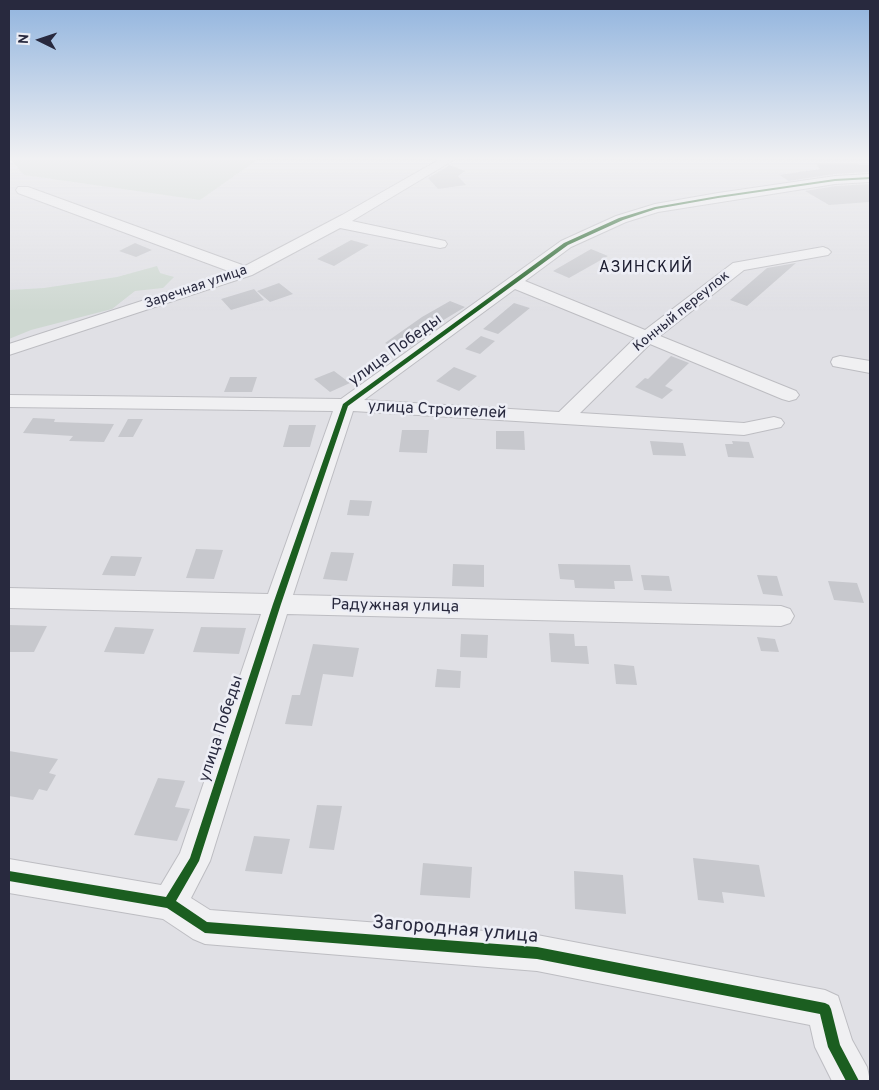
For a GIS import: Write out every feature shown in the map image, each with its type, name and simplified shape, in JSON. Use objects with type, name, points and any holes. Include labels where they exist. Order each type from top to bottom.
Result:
[{"type":"street","points":[[74,209],[246,272]]},
{"type":"street","name":"Заречная улица","points":[[9,350],[246,272],[362,209]]},
{"type":"street","name":"улица Победы","points":[[169,904],[194,861],[276,604],[345,405],[566,244],[621,219],[652,209]]},
{"type":"street","points":[[339,222],[440,244]]},
{"type":"street","name":"Конный переулок","points":[[564,418],[647,337],[739,266],[823,252]]},
{"type":"street","points":[[513,282],[789,395]]},
{"type":"street","points":[[840,362],[870,367]]},
{"type":"street","name":"улица Строителей","points":[[9,401],[345,405],[744,429],[774,423]]},
{"type":"street","name":"Радужная улица","points":[[9,598],[781,616]]},
{"type":"street","name":"Загородная улица","points":[[9,876],[169,904],[205,927],[537,954],[825,1009],[834,1047],[853,1081]]},
{"type":"shaded area","points":[[157,266],[160,273],[174,277],[163,288],[135,291],[112,309],[31,330],[9,339],[9,290],[44,288],[117,277]]},
{"type":"building","points":[[351,240],[369,245],[334,266],[317,259]]},
{"type":"building","points":[[135,243],[152,250],[136,257],[119,251]]},
{"type":"building","points":[[591,249],[608,256],[569,278],[553,271]]},
{"type":"building","points":[[796,263],[747,306],[730,300],[767,268]]},
{"type":"building","points":[[279,283],[293,294],[270,302],[257,291]]},
{"type":"building","points":[[254,289],[264,300],[231,310],[221,299]]},
{"type":"building","points":[[450,301],[465,307],[437,324],[440,326],[404,351],[385,343],[422,317]]},
{"type":"building","points":[[514,303],[530,308],[498,334],[483,329]]},
{"type":"building","points":[[481,336],[495,341],[480,354],[465,349]]},
{"type":"building","points":[[671,356],[689,363],[665,386],[673,390],[662,399],[635,387],[645,378],[648,379]]},
{"type":"building","points":[[454,367],[477,376],[459,391],[436,381]]},
{"type":"building","points":[[334,371],[350,383],[330,392],[314,379]]},
{"type":"building","points":[[230,377],[257,377],[252,392],[224,392]]},
{"type":"building","points":[[33,418],[55,419],[54,422],[114,424],[104,442],[69,441],[73,436],[23,433]]},
{"type":"building","points":[[128,419],[143,419],[133,437],[118,437]]},
{"type":"building","points":[[289,425],[316,425],[310,447],[283,447]]},
{"type":"building","points":[[402,430],[429,430],[427,453],[399,452]]},
{"type":"building","points":[[496,431],[524,431],[525,450],[496,449]]},
{"type":"building","points":[[650,441],[683,443],[686,456],[653,455]]},
{"type":"building","points":[[732,441],[749,442],[754,458],[728,457],[725,444],[733,444]]},
{"type":"building","points":[[350,500],[372,501],[369,516],[347,515]]},
{"type":"building","points":[[196,549],[223,550],[214,579],[186,578]]},
{"type":"building","points":[[331,552],[354,553],[347,581],[323,579]]},
{"type":"building","points":[[111,556],[142,557],[135,576],[102,575]]},
{"type":"building","points":[[453,564],[484,565],[484,587],[452,586]]},
{"type":"building","points":[[558,564],[630,565],[633,581],[614,581],[615,589],[575,588],[574,580],[560,579]]},
{"type":"building","points":[[641,575],[669,576],[672,591],[644,590]]},
{"type":"building","points":[[757,575],[777,576],[783,596],[763,594]]},
{"type":"building","points":[[828,581],[857,583],[864,603],[834,600]]},
{"type":"building","points":[[9,625],[47,626],[34,652],[9,652]]},
{"type":"building","points":[[115,627],[154,629],[144,654],[104,652]]},
{"type":"building","points":[[201,627],[246,628],[239,654],[193,652]]},
{"type":"building","points":[[549,633],[574,634],[575,646],[587,646],[589,664],[551,662]]},
{"type":"building","points":[[461,634],[488,635],[487,658],[460,657]]},
{"type":"building","points":[[757,637],[775,639],[779,652],[761,651]]},
{"type":"building","points":[[313,644],[359,648],[353,677],[323,674],[312,726],[285,724],[292,695],[300,695]]},
{"type":"building","points":[[614,664],[634,666],[637,685],[616,684]]},
{"type":"building","points":[[437,669],[461,671],[460,688],[435,687]]},
{"type":"building","points":[[9,751],[58,759],[49,773],[56,775],[47,791],[39,789],[33,800],[9,796]]},
{"type":"building","points":[[158,778],[185,781],[175,807],[190,809],[177,841],[134,835]]},
{"type":"building","points":[[317,805],[342,806],[334,850],[309,848]]},
{"type":"building","points":[[254,836],[290,839],[282,874],[245,871]]},
{"type":"building","points":[[693,858],[759,865],[765,897],[722,892],[724,903],[698,900]]},
{"type":"building","points":[[423,863],[472,867],[470,898],[420,895]]},
{"type":"building","points":[[574,871],[623,875],[626,914],[575,909]]},
{"type":"cycle path","points":[[169,903],[194,861],[277,604],[345,405],[566,244],[621,219],[652,209]]},
{"type":"cycle path","points":[[9,876],[169,903],[205,927],[537,953],[825,1009],[834,1047],[853,1081]]},
{"type":"district","name":"АЗИНСКИЙ","points":[[646,269]]}]
